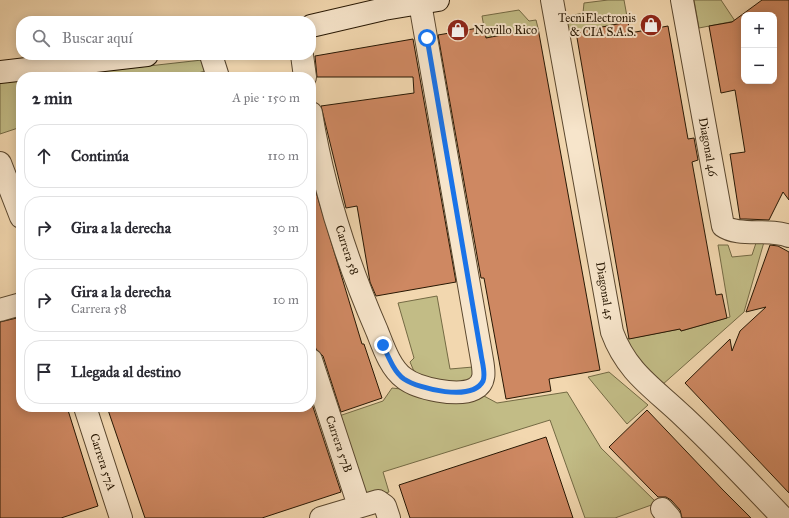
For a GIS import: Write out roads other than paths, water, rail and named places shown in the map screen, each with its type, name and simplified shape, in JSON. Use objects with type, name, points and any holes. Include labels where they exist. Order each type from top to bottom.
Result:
[{"type":"street","name":"Diagonal 45","points":[[552,0],[610,324],[618,349],[639,376],[684,417],[783,518]]},
{"type":"street","name":"Diagonal 46","points":[[682,0],[722,226],[729,230],[770,232],[789,236]]},
{"type":"street","points":[[316,24],[349,8],[429,2]]},
{"type":"street","name":"Carrera 58","points":[[316,137],[326,184],[365,305],[393,365],[404,378],[428,388],[465,392],[478,386],[484,376],[429,2]]},
{"type":"street","points":[[0,72],[104,60]]},
{"type":"street","points":[[213,60],[216,72]]},
{"type":"street","points":[[303,60],[304,72]]},
{"type":"street","points":[[0,163],[16,204]]},
{"type":"street","points":[[0,310],[16,305]]},
{"type":"street","name":"Carrera 57B","points":[[316,375],[359,506]]},
{"type":"street","name":"Carrera 57A","points":[[87,412],[121,518]]},
{"type":"street","points":[[321,518],[378,501],[382,503],[387,514]]},
{"type":"place","name":"TecniElectronis & CIA S.A.S.","points":[[651,25]]},
{"type":"place","name":"Novillo Rico","points":[[458,30]]}]
